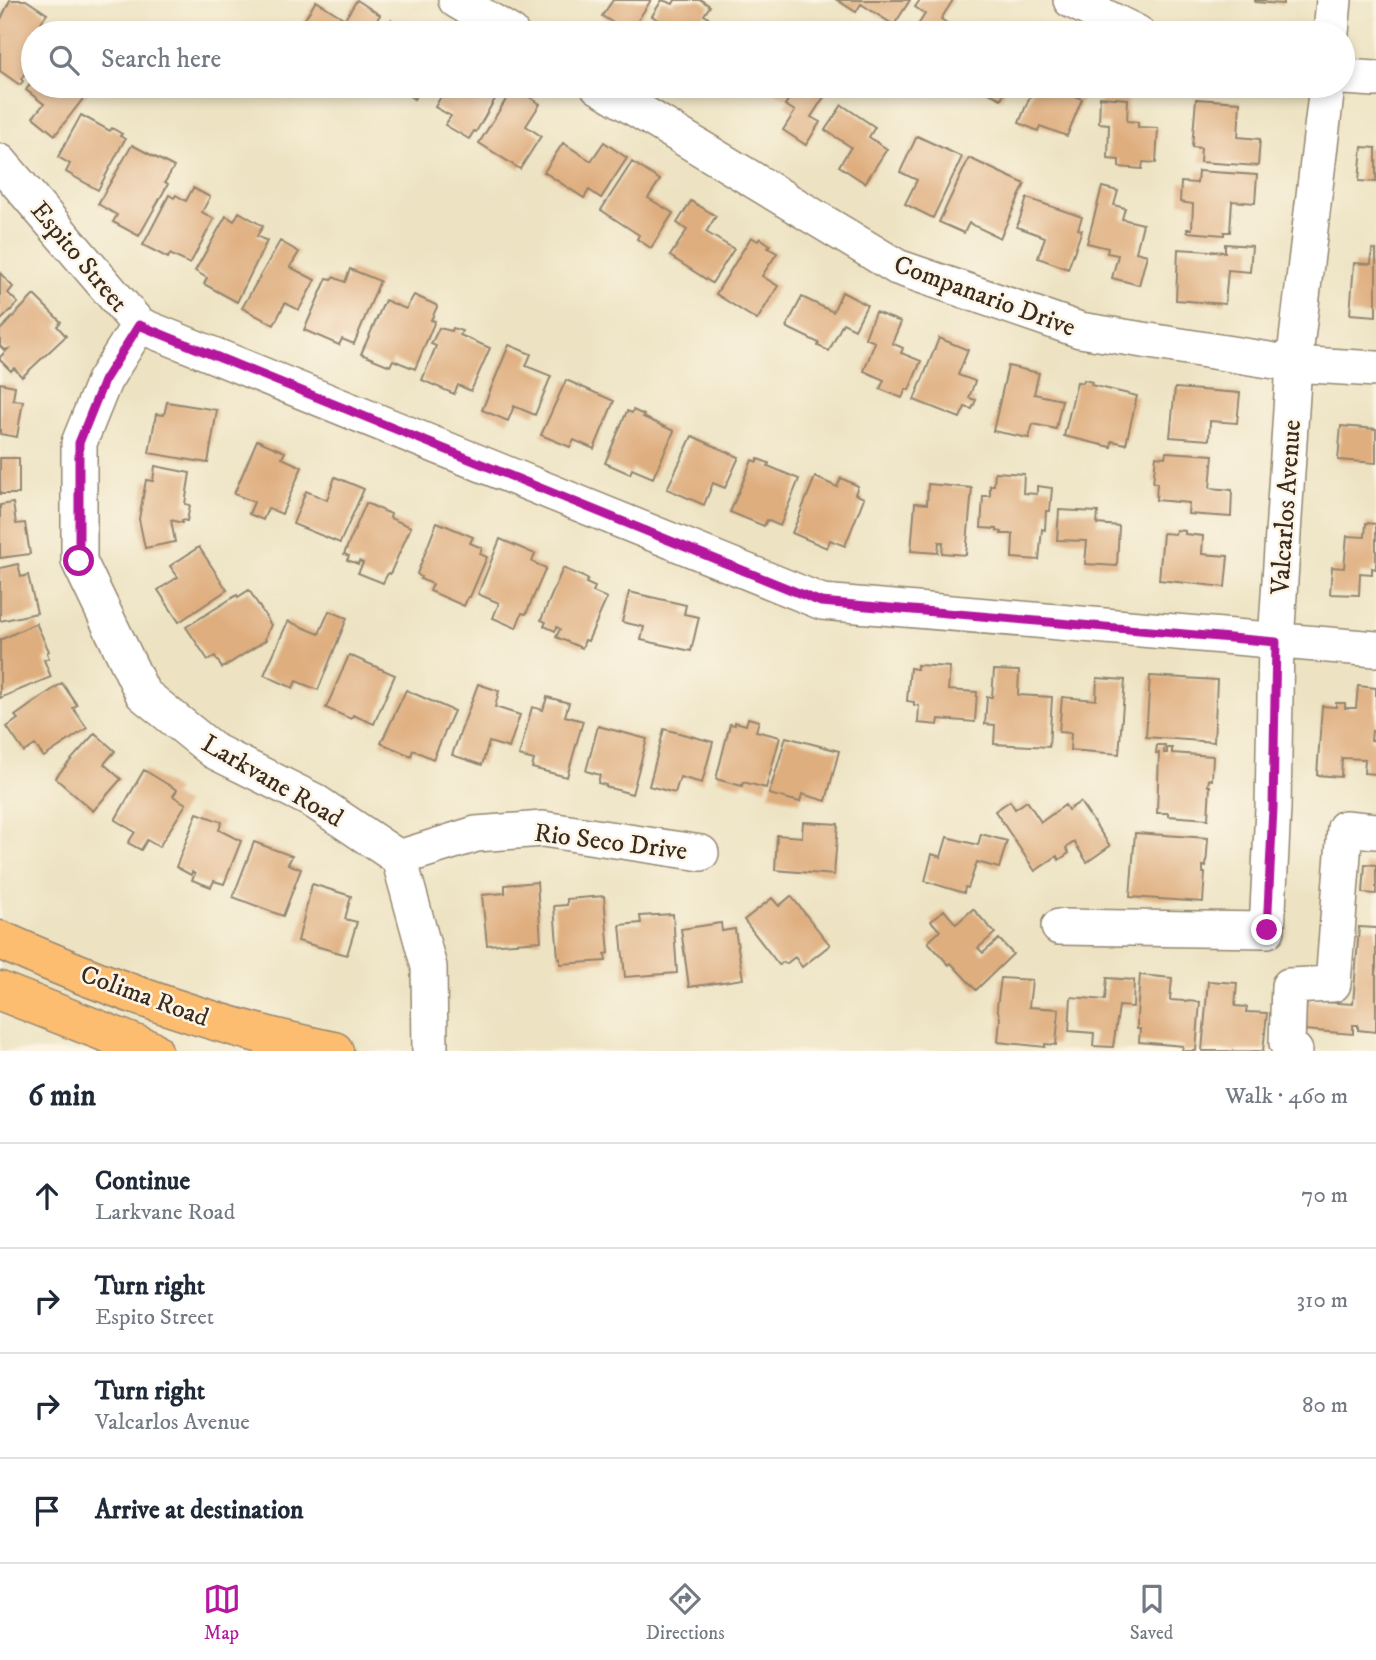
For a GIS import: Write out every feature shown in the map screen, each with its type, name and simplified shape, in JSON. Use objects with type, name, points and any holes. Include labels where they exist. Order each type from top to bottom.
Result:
[{"type":"main road","name":"Colima Road","points":[[0,940],[160,1003],[279,1040],[334,1051]]},
{"type":"main road","name":"Colima Road","points":[[0,991],[153,1051]]},
{"type":"street","points":[[456,0],[491,21]]},
{"type":"street","points":[[1071,0],[1114,21]]},
{"type":"street","points":[[1332,21],[1334,0]]},
{"type":"street","points":[[1355,78],[1376,79]]},
{"type":"street","name":"Companario Drive","points":[[618,98],[897,267],[1080,330],[1294,364],[1376,369]]},
{"type":"street","name":"Valcarlos Avenue","points":[[1059,927],[1267,930],[1273,808],[1276,642],[1294,364],[1326,98]]},
{"type":"street","name":"Espito Street","points":[[0,162],[139,325],[821,602],[1376,649]]},
{"type":"street","name":"Larkvane Road","points":[[139,325],[104,381],[79,443],[79,561],[143,694],[214,751],[314,801],[399,858]]},
{"type":"street","points":[[1295,1051],[1287,1043],[1290,986],[1334,984],[1345,828],[1376,831]]},
{"type":"street","name":"Rio Seco Drive","points":[[399,858],[476,834],[543,829],[701,853]]},
{"type":"street","points":[[399,858],[429,967],[430,1051]]},
{"type":"building","points":[[10,0],[26,0],[47,14],[42,21],[21,21],[20,85],[0,71],[0,21]]},
{"type":"building","points":[[357,0],[380,15],[376,21],[304,21],[316,1],[345,19]]},
{"type":"building","points":[[613,0],[651,0],[638,21],[610,21],[602,16]]},
{"type":"building","points":[[662,0],[673,4],[675,0],[701,0],[710,6],[704,15],[713,21],[660,21],[652,16]]},
{"type":"building","points":[[837,0],[910,0],[897,21],[888,21],[861,4],[856,12]]},
{"type":"building","points":[[920,0],[953,0],[941,19],[944,21],[921,21],[925,14],[915,7]]},
{"type":"building","points":[[1283,0],[1283,4],[1255,2]]},
{"type":"building","points":[[36,98],[84,98],[55,135],[33,117],[44,104]]},
{"type":"building","points":[[440,98],[495,99],[469,139],[445,125],[451,116],[435,107]]},
{"type":"building","points":[[507,98],[531,98],[540,104],[526,126],[541,136],[520,169],[479,143]]},
{"type":"building","points":[[785,98],[823,98],[811,117],[820,122],[806,145],[783,130],[795,111],[785,105],[788,100]]},
{"type":"building","points":[[1029,98],[1082,99],[1067,136],[1040,126],[1038,131],[1019,123]]},
{"type":"building","points":[[1100,98],[1128,99],[1127,121],[1138,122],[1138,127],[1158,128],[1156,163],[1143,162],[1142,169],[1119,167],[1119,160],[1108,159],[1109,124],[1099,123]]},
{"type":"building","points":[[1196,99],[1240,102],[1238,137],[1260,139],[1258,166],[1200,162],[1201,148],[1192,147]]},
{"type":"building","points":[[842,105],[875,127],[869,137],[887,149],[865,183],[839,166],[851,147],[825,130]]},
{"type":"building","points":[[81,115],[110,131],[112,128],[125,139],[98,190],[66,172],[70,164],[58,157]]},
{"type":"building","points":[[917,136],[962,157],[933,218],[905,204],[917,180],[900,172]]},
{"type":"building","points":[[604,142],[627,158],[601,198],[589,190],[584,198],[544,172],[563,143],[591,161]]},
{"type":"building","points":[[132,145],[174,167],[165,182],[168,184],[139,236],[113,222],[117,215],[98,204]]},
{"type":"building","points":[[1362,147],[1376,148],[1376,182],[1359,181]]},
{"type":"building","points":[[969,158],[1025,184],[1000,238],[969,223],[964,233],[939,222]]},
{"type":"building","points":[[632,162],[660,180],[648,198],[673,213],[651,248],[637,239],[639,235],[601,210]]},
{"type":"building","points":[[1198,171],[1257,175],[1255,203],[1232,201],[1230,232],[1224,232],[1224,235],[1187,232],[1187,229],[1192,229],[1193,204],[1180,202],[1181,182],[1197,183]]},
{"type":"building","points":[[1102,187],[1118,191],[1114,205],[1125,208],[1122,219],[1143,224],[1136,252],[1147,255],[1139,285],[1112,278],[1118,255],[1107,253],[1108,248],[1087,243]]},
{"type":"building","points":[[193,188],[210,197],[202,212],[214,219],[190,264],[170,254],[168,258],[143,245],[169,195],[174,198],[176,195],[186,201]]},
{"type":"building","points":[[1027,198],[1082,217],[1078,229],[1082,230],[1068,269],[1038,258],[1045,237],[1017,227]]},
{"type":"building","points":[[691,201],[716,216],[706,232],[734,249],[712,283],[670,256],[687,230],[677,223]]},
{"type":"building","points":[[239,212],[263,226],[257,236],[267,241],[237,302],[204,284],[207,278],[195,271],[226,216],[234,221]]},
{"type":"building","points":[[751,237],[758,241],[760,238],[770,245],[768,248],[777,253],[762,276],[778,286],[757,320],[716,294]]},
{"type":"building","points":[[280,241],[299,252],[290,267],[315,280],[299,310],[285,303],[274,325],[242,308]]},
{"type":"building","points":[[1225,244],[1252,246],[1250,272],[1228,270],[1225,304],[1176,300],[1178,249],[1225,252]]},
{"type":"building","points":[[1372,249],[1376,250],[1376,316],[1350,314],[1354,263],[1371,264]]},
{"type":"building","points":[[350,269],[380,281],[354,344],[342,339],[339,345],[304,330],[327,278],[333,277],[345,282]]},
{"type":"building","points":[[0,273],[13,287],[8,293],[18,303],[0,321]]},
{"type":"building","points":[[842,292],[867,305],[855,329],[843,323],[829,351],[818,346],[819,343],[786,327],[802,297],[833,312]]},
{"type":"building","points":[[34,295],[61,322],[57,326],[66,336],[22,377],[14,368],[11,371],[0,360],[8,349],[4,350],[0,346],[0,330]]},
{"type":"building","points":[[414,295],[437,307],[431,320],[435,321],[415,369],[393,360],[390,366],[361,354],[385,300],[406,309]]},
{"type":"building","points":[[875,312],[901,322],[892,343],[903,348],[901,353],[921,361],[909,390],[906,389],[902,398],[880,389],[884,380],[864,371],[875,342],[865,338]]},
{"type":"building","points":[[439,328],[462,331],[460,335],[490,348],[471,391],[458,385],[454,394],[422,380],[436,346],[431,344]]},
{"type":"building","points":[[939,338],[968,350],[958,375],[975,381],[969,398],[976,400],[972,409],[965,407],[960,418],[914,400]]},
{"type":"building","points":[[509,345],[531,354],[526,366],[551,376],[535,415],[514,406],[508,421],[482,410]]},
{"type":"building","points":[[1008,366],[1039,373],[1034,394],[1062,400],[1056,429],[1033,424],[1029,438],[993,431]]},
{"type":"building","points":[[566,380],[614,401],[594,449],[574,440],[570,447],[541,435]]},
{"type":"building","points":[[1084,380],[1092,382],[1091,385],[1137,396],[1126,444],[1112,441],[1111,447],[1064,436],[1077,382],[1083,383]]},
{"type":"building","points":[[0,383],[15,386],[13,400],[23,401],[17,437],[0,434]]},
{"type":"building","points":[[1175,388],[1240,393],[1237,423],[1210,421],[1209,440],[1170,437]]},
{"type":"building","points":[[167,402],[217,410],[208,463],[149,453],[156,414],[164,415]]},
{"type":"building","points":[[633,410],[674,431],[653,478],[632,469],[630,474],[605,463],[627,411],[632,413]]},
{"type":"building","points":[[1341,426],[1376,429],[1376,463],[1338,460]]},
{"type":"building","points":[[692,436],[739,457],[725,488],[713,483],[704,505],[667,489]]},
{"type":"building","points":[[257,440],[285,452],[282,458],[302,467],[282,514],[268,508],[263,520],[249,514],[254,502],[234,494]]},
{"type":"building","points":[[1166,452],[1213,455],[1210,488],[1232,490],[1231,517],[1188,514],[1189,503],[1156,500],[1157,483],[1153,483],[1156,456],[1165,457]]},
{"type":"building","points":[[0,458],[19,458],[19,494],[0,494]]},
{"type":"building","points":[[758,459],[799,479],[780,526],[767,520],[764,526],[730,512],[752,460],[757,462]]},
{"type":"building","points":[[155,466],[190,473],[185,504],[190,505],[187,521],[182,520],[182,523],[171,520],[175,542],[145,548],[139,519],[146,480],[153,481]]},
{"type":"building","points":[[995,472],[1024,474],[1023,493],[1037,494],[1037,486],[1052,488],[1050,511],[1046,511],[1045,530],[1042,529],[1039,560],[1012,558],[1013,534],[1001,534],[997,529],[981,528],[983,496],[990,496],[990,485],[994,485]]},
{"type":"building","points":[[335,477],[364,489],[340,543],[293,524],[306,491],[327,500]]},
{"type":"building","points":[[815,477],[837,487],[841,478],[858,486],[855,494],[864,498],[845,546],[830,540],[827,548],[792,533]]},
{"type":"building","points":[[928,484],[972,488],[966,555],[942,553],[943,542],[939,542],[938,553],[911,551],[915,503],[927,504]]},
{"type":"building","points":[[13,503],[16,524],[25,523],[30,554],[0,558],[0,505]]},
{"type":"building","points":[[366,503],[411,527],[390,574],[388,573],[383,583],[358,573],[363,563],[347,560],[349,556],[344,554]]},
{"type":"building","points":[[1059,510],[1098,512],[1097,524],[1119,526],[1117,566],[1085,564],[1087,541],[1057,540]]},
{"type":"building","points":[[437,522],[473,537],[470,543],[482,548],[480,554],[487,557],[464,606],[430,591],[433,584],[420,579],[417,574]]},
{"type":"building","points":[[1366,523],[1376,524],[1376,569],[1372,568],[1372,574],[1360,573],[1359,595],[1330,594],[1332,567],[1344,568],[1347,536],[1365,537]]},
{"type":"building","points":[[1176,530],[1203,536],[1202,554],[1228,556],[1225,587],[1159,580],[1163,533],[1175,534]]},
{"type":"building","points":[[500,539],[535,554],[532,562],[546,568],[526,614],[522,613],[516,628],[493,618],[499,603],[478,594]]},
{"type":"building","points":[[199,547],[227,590],[179,622],[158,590],[178,577],[170,566]]},
{"type":"building","points":[[18,564],[21,577],[28,575],[37,613],[0,621],[0,568]]},
{"type":"building","points":[[563,568],[588,579],[586,583],[595,587],[593,592],[607,598],[588,641],[585,640],[582,648],[556,637],[560,629],[557,627],[555,631],[544,626],[546,622],[541,620]]},
{"type":"building","points":[[249,590],[271,625],[266,640],[222,668],[215,656],[208,660],[186,627]]},
{"type":"building","points":[[629,592],[686,605],[684,614],[699,617],[691,651],[641,640],[644,627],[622,622]]},
{"type":"building","points":[[329,611],[347,618],[318,690],[296,681],[293,688],[264,675],[288,621],[319,634]]},
{"type":"building","points":[[36,623],[49,651],[49,658],[44,660],[51,677],[0,698],[0,640]]},
{"type":"building","points":[[349,655],[395,675],[374,724],[353,715],[351,719],[326,708]]},
{"type":"building","points":[[917,665],[950,667],[948,690],[977,692],[975,722],[939,719],[938,725],[918,723],[919,706],[907,701],[910,668],[917,669]]},
{"type":"building","points":[[994,670],[1019,671],[1018,695],[1052,697],[1049,747],[994,744],[995,725],[985,724],[987,697],[992,697]]},
{"type":"building","points":[[1150,676],[1217,680],[1214,742],[1146,737]]},
{"type":"building","points":[[1097,678],[1125,680],[1119,754],[1070,750],[1071,733],[1059,732],[1062,697],[1096,700]]},
{"type":"building","points":[[62,683],[77,705],[73,708],[87,728],[44,757],[35,745],[24,752],[7,727],[18,719],[15,716]]},
{"type":"building","points":[[478,684],[499,691],[495,707],[520,715],[509,748],[489,742],[482,765],[452,755]]},
{"type":"building","points":[[1358,686],[1376,688],[1376,731],[1372,731],[1371,740],[1376,741],[1376,774],[1364,773],[1365,759],[1342,758],[1341,777],[1317,775],[1322,706],[1336,707],[1336,703],[1345,703],[1345,708],[1356,708]]},
{"type":"building","points":[[406,690],[454,711],[433,759],[413,750],[411,756],[381,743]]},
{"type":"building","points":[[547,697],[569,703],[565,716],[583,721],[567,777],[532,768],[534,760],[519,756],[532,707],[543,710]]},
{"type":"building","points":[[748,718],[759,721],[756,731],[780,737],[766,788],[743,782],[742,786],[716,779],[730,724],[735,725],[735,722],[746,725]]},
{"type":"building","points":[[598,726],[647,739],[632,794],[598,783],[600,775],[586,771]]},
{"type":"building","points":[[664,729],[713,742],[702,783],[680,777],[675,793],[649,786]]},
{"type":"building","points":[[95,733],[115,751],[104,764],[121,779],[93,811],[55,778]]},
{"type":"building","points":[[786,737],[839,751],[826,801],[802,794],[800,802],[769,794]]},
{"type":"building","points":[[1157,745],[1165,745],[1164,753],[1167,753],[1167,748],[1172,748],[1172,753],[1213,756],[1212,780],[1209,779],[1208,786],[1208,819],[1157,813]]},
{"type":"building","points":[[144,770],[177,790],[173,796],[186,804],[159,847],[147,840],[141,850],[128,843],[135,832],[115,820]]},
{"type":"building","points":[[1010,801],[1015,809],[1027,801],[1041,822],[1065,805],[1068,810],[1080,802],[1110,846],[1087,862],[1074,842],[1066,848],[1069,853],[1059,860],[1057,856],[1035,871],[995,811]]},
{"type":"building","points":[[197,813],[222,822],[219,830],[241,841],[224,884],[214,881],[211,887],[192,880],[195,874],[192,872],[191,875],[176,867]]},
{"type":"building","points":[[803,822],[838,824],[834,875],[775,870],[777,835],[802,837]]},
{"type":"building","points":[[1135,833],[1208,838],[1206,867],[1203,866],[1203,902],[1130,897]]},
{"type":"building","points":[[981,834],[1007,841],[999,868],[977,862],[964,893],[925,881],[932,854],[941,857],[947,837],[978,845]]},
{"type":"building","points":[[254,842],[292,856],[288,864],[301,869],[283,916],[233,897]]},
{"type":"building","points":[[1365,864],[1376,865],[1376,894],[1363,893]]},
{"type":"building","points":[[537,882],[541,941],[487,945],[482,895],[505,893],[505,885]]},
{"type":"building","points":[[312,884],[351,896],[345,919],[357,922],[347,955],[298,941]]},
{"type":"building","points":[[604,896],[609,953],[605,954],[606,961],[560,964],[554,906],[567,905],[567,899]]},
{"type":"building","points":[[791,896],[830,945],[802,967],[795,957],[786,964],[784,962],[779,965],[744,920],[772,898],[779,906]]},
{"type":"building","points":[[973,909],[995,933],[978,948],[983,953],[999,939],[1013,954],[976,990],[928,942],[940,931],[931,921],[944,910],[956,924]]},
{"type":"building","points":[[673,914],[677,973],[625,977],[620,925],[641,923],[640,916]]},
{"type":"building","points":[[721,923],[722,931],[735,929],[743,979],[689,987],[681,929]]},
{"type":"building","points":[[1359,927],[1376,928],[1376,1032],[1358,1030],[1358,1025],[1353,1025],[1353,1034],[1304,1030],[1307,1001],[1353,1004]]},
{"type":"building","points":[[1140,975],[1172,978],[1170,1000],[1200,1002],[1196,1051],[1182,1051],[1183,1046],[1139,1042],[1137,1016]]},
{"type":"building","points":[[1001,978],[1032,980],[1029,1007],[1059,1009],[1056,1045],[1045,1044],[1045,1047],[998,1042],[1000,1018],[997,1007]]},
{"type":"building","points":[[1107,978],[1134,980],[1133,1007],[1119,1006],[1113,1047],[1093,1046],[1094,1033],[1069,1031],[1071,997],[1105,1000]]},
{"type":"building","points":[[1208,981],[1237,983],[1235,1006],[1247,1007],[1246,1012],[1267,1013],[1263,1051],[1202,1051]]},
{"type":"route","points":[[79,561],[79,443],[104,381],[139,325],[821,602],[1276,642],[1273,808],[1267,930]]}]
